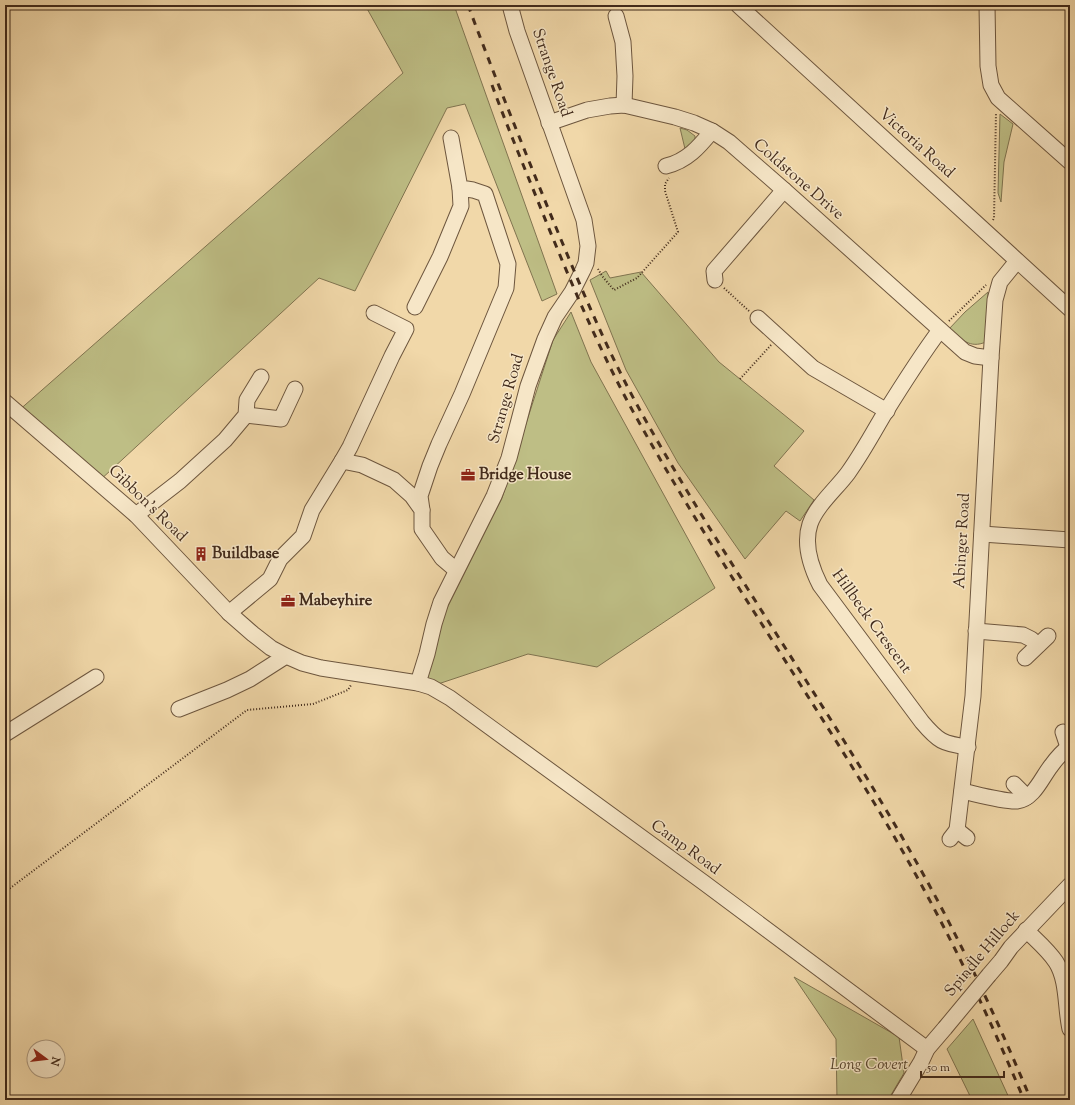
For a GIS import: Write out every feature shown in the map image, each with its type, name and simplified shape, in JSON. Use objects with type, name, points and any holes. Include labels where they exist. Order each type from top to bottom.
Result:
[{"type":"street","name":"Strange Road","points":[[418,683],[441,602],[494,496],[509,458],[528,386],[545,339],[555,316],[590,262],[584,220],[517,31],[510,5]]},
{"type":"street","name":"Victoria Road","points":[[738,5],[1070,309]]},
{"type":"street","points":[[987,5],[988,66],[991,85],[1002,102],[1070,162]]},
{"type":"street","points":[[616,16],[626,36],[624,105]]},
{"type":"street","name":"Coldstone Drive","points":[[549,122],[587,110],[624,105],[676,117],[712,131],[729,142],[784,190],[965,352],[975,356],[991,358]]},
{"type":"street","points":[[673,167],[697,149],[712,131]]},
{"type":"street","points":[[415,308],[440,257],[461,206],[460,188],[451,138]]},
{"type":"street","points":[[456,570],[442,558],[422,529],[420,496],[438,444],[462,394],[506,288],[508,264],[485,194],[460,188]]},
{"type":"street","points":[[712,274],[784,190]]},
{"type":"street","name":"Abinger Road","points":[[958,836],[973,696],[991,358],[996,292],[1000,282],[1017,261]]},
{"type":"street","points":[[229,612],[270,579],[280,559],[303,536],[312,510],[350,447],[406,329],[374,313]]},
{"type":"street","points":[[766,321],[778,336],[813,368],[887,411]]},
{"type":"street","name":"Hillbeck Crescent","points":[[940,330],[925,350],[848,473],[821,505],[810,524],[808,554],[812,570],[820,585],[935,738],[951,745],[968,747]]},
{"type":"street","points":[[136,515],[185,476],[225,440],[246,415],[247,400],[261,377]]},
{"type":"street","points":[[246,415],[281,419],[295,389]]},
{"type":"street","name":"Gibbon's Road","points":[[5,402],[136,515],[229,612],[271,648],[302,663],[321,668],[418,683]]},
{"type":"street","points":[[342,462],[362,465],[394,480],[412,496],[422,510]]},
{"type":"street","points":[[982,534],[1070,540]]},
{"type":"street","points":[[976,631],[1023,635],[1031,639],[1043,641],[1025,658]]},
{"type":"street","points":[[179,709],[250,679],[286,656]]},
{"type":"street","points":[[5,734],[96,677]]},
{"type":"street","name":"Camp Road","points":[[418,683],[431,687],[450,698],[703,882],[927,1049]]},
{"type":"street","points":[[962,791],[1012,801],[1019,801],[1027,797],[1036,789],[1052,764],[1069,746],[1063,732]]},
{"type":"street","points":[[1014,784],[1027,797]]},
{"type":"street","name":"Spindle Hillock","points":[[898,1100],[921,1062],[927,1049],[1001,961],[1010,947],[1070,885]]},
{"type":"street","points":[[1026,930],[1056,961],[1060,970],[1063,978],[1070,1029]]},
{"type":"path","points":[[985,231],[994,218],[996,112],[1002,102]]},
{"type":"path","points":[[590,262],[614,290],[637,278],[678,232],[665,191],[665,184],[673,167]]},
{"type":"path","points":[[712,274],[766,321]]},
{"type":"path","points":[[940,330],[995,276],[1004,277]]},
{"type":"path","points":[[740,378],[778,336]]},
{"type":"path","points":[[5,892],[247,710],[313,704],[348,690],[358,674]]},
{"type":"green space","points":[[365,5],[454,5],[557,294],[542,301],[465,104],[447,108],[355,291],[319,278],[98,482],[17,412],[403,73]]},
{"type":"green space","points":[[1000,114],[1013,124],[1004,162],[1001,202],[998,193]]},
{"type":"green space","points":[[680,128],[687,130],[695,136],[695,147],[686,153]]},
{"type":"green space","points":[[606,271],[610,278],[641,272],[719,362],[804,431],[774,466],[814,500],[800,521],[786,511],[745,559],[678,463],[626,370],[590,280]]},
{"type":"green space","points":[[988,292],[986,342],[980,344],[970,344],[949,329],[965,312]]},
{"type":"green space","points":[[571,312],[591,362],[715,588],[597,667],[528,654],[423,689],[438,626],[502,498],[553,340]]},
{"type":"green space","name":"Long Covert","points":[[794,977],[899,1037],[904,1073],[888,1100],[837,1100],[836,1039]]},
{"type":"green space","points":[[973,1019],[1010,1100],[972,1100],[947,1049]]},
{"type":"railway","points":[[468,5],[508,109],[572,266],[632,396],[715,537],[859,765],[927,881],[982,989],[1031,1100]]},
{"type":"railway","points":[[492,85],[576,294],[626,399],[697,521],[847,758],[897,841],[956,950],[1024,1100]]},
{"type":"place","name":"Bridge House","points":[[468,475]]},
{"type":"place","name":"Buildbase","points":[[201,554]]},
{"type":"place","name":"Mabeyhire","points":[[288,601]]}]
